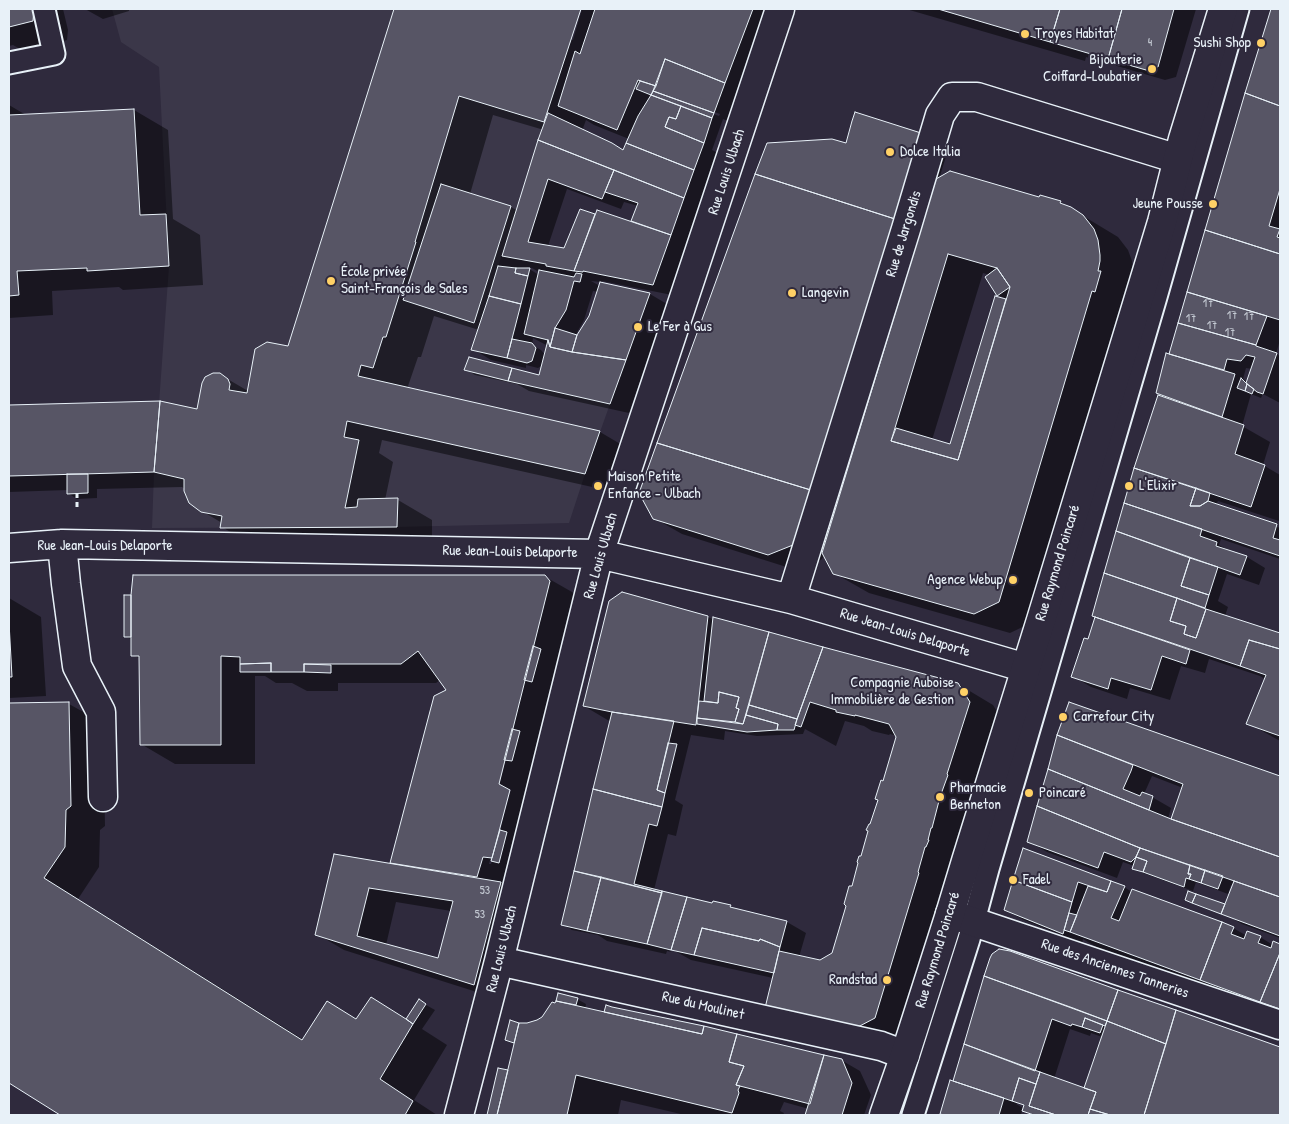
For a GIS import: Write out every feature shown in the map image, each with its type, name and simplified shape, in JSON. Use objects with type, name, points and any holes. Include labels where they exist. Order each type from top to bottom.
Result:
[{"type":"street","name":"Rue Louis Ulbach","points":[[459,1115],[499,961],[599,554],[780,9]]},
{"type":"street","name":"Rue Raymond Poincaré","points":[[884,1115],[905,1055],[962,917],[966,861],[1162,222],[1183,139],[1223,9]]},
{"type":"street","name":"Rue de Jargondis","points":[[791,599],[940,115],[952,97],[977,97],[1178,159]]},
{"type":"street","name":"Rue Jean-Louis Delaporte","points":[[9,548],[62,544],[599,554],[791,599],[1026,668]]},
{"type":"street","points":[[62,544],[77,666],[100,712],[103,797]]},
{"type":"street","name":"Rue des Anciennes Tanneries","points":[[962,917],[1280,1025]]},
{"type":"street","name":"Rue du Moulinet","points":[[499,961],[881,1046],[905,1055]]},
{"type":"lane","points":[[9,63],[54,54],[44,9]]},
{"type":"lane","name":"Rue Raymond Poincaré","points":[[913,1115],[969,939],[962,917],[1156,297],[1238,9]]},
{"type":"shaded area","name":"École privée Saint-François de Sales","points":[[112,9],[581,9],[469,357],[610,404],[569,523],[397,527],[152,528],[154,472],[169,266],[159,67],[121,42]]},
{"type":"building","points":[[9,9],[34,9],[33,21],[9,27]]},
{"type":"building","points":[[394,9],[581,9],[544,122],[459,96],[386,337],[383,337],[373,368],[361,365],[358,376],[600,431],[585,474],[347,421],[344,437],[359,440],[345,508],[357,507],[358,499],[398,498],[397,527],[220,528],[222,516],[201,512],[189,503],[184,491],[184,479],[154,472],[160,401],[197,409],[202,383],[205,377],[213,373],[220,373],[228,379],[230,384],[229,390],[247,393],[255,349],[267,342],[288,346]]},
{"type":"building","points":[[595,9],[753,9],[725,83],[665,59],[656,86],[638,80],[617,130],[558,106],[575,51],[580,54]]},
{"type":"building","points":[[938,9],[1060,9],[1050,42]]},
{"type":"building","points":[[1060,9],[1122,9],[1108,59],[1050,42]]},
{"type":"building","points":[[1122,9],[1174,9],[1158,67],[1146,70],[1108,59]]},
{"type":"building","points":[[1271,9],[1280,9],[1280,106],[1245,93]]},
{"type":"building","points":[[665,59],[725,83],[714,113],[653,91]]},
{"type":"building","points":[[640,81],[656,86],[651,95],[636,89]]},
{"type":"building","points":[[653,91],[714,113],[712,118],[651,95]]},
{"type":"building","points":[[1245,93],[1280,106],[1280,189],[1269,226],[1280,229],[1277,237],[1280,238],[1280,254],[1205,230]]},
{"type":"building","points":[[651,95],[681,106],[676,119],[669,117],[665,127],[704,143],[694,170],[626,143],[638,116]]},
{"type":"building","points":[[681,106],[712,118],[704,143],[665,127],[669,117],[676,119]]},
{"type":"building","points":[[134,109],[140,215],[166,214],[169,266],[87,271],[87,268],[17,271],[19,295],[9,296],[9,115]]},
{"type":"building","points":[[855,112],[921,133],[895,219],[755,174],[767,143],[832,139],[846,143]]},
{"type":"building","points":[[548,113],[623,150],[626,143],[694,170],[684,198],[538,140]]},
{"type":"building","points":[[538,140],[614,170],[602,199],[548,179],[528,242],[564,248],[580,209],[595,214],[574,271],[502,256]]},
{"type":"building","points":[[614,170],[684,198],[671,235],[631,221],[638,203],[605,192]]},
{"type":"building","points":[[950,171],[1039,197],[1040,195],[1061,201],[1060,203],[1071,207],[1083,215],[1094,229],[1100,255],[1098,271],[1101,271],[1095,292],[1092,291],[999,602],[974,614],[833,574],[822,553],[936,179]],"holes":[[[948,254],[997,268],[1010,287],[958,460],[891,441]]]},
{"type":"building","name":"Langevin","points":[[755,174],[895,219],[814,491],[657,443]]},
{"type":"building","points":[[441,184],[511,206],[474,323],[403,300]]},
{"type":"building","points":[[597,210],[671,235],[653,285],[583,271],[574,271]]},
{"type":"building","points":[[1205,230],[1280,254],[1280,320],[1187,292]]},
{"type":"building","points":[[498,266],[516,268],[515,273],[528,276],[521,304],[489,296]]},
{"type":"building","points":[[516,268],[530,268],[528,276],[515,273]]},
{"type":"building","points":[[997,268],[1010,287],[997,296],[985,277]]},
{"type":"building","points":[[539,270],[574,277],[576,273],[582,274],[580,282],[574,281],[566,310],[555,328],[550,347],[548,340],[524,334]]},
{"type":"building","points":[[600,282],[650,293],[626,360],[572,352],[577,335],[589,316]]},
{"type":"building","points":[[1187,292],[1267,316],[1256,345],[1178,323]]},
{"type":"building","points":[[489,296],[521,304],[507,358],[471,350]]},
{"type":"building","points":[[995,296],[1006,299],[958,460],[891,441],[896,428],[950,444]]},
{"type":"building","points":[[1178,323],[1256,345],[1277,353],[1263,394],[1257,392],[1246,383],[1255,357],[1246,355],[1241,361],[1227,359],[1224,370],[1169,354]]},
{"type":"building","points":[[555,328],[577,335],[572,352],[550,347]]},
{"type":"building","points":[[512,339],[532,343],[536,348],[532,361],[527,363],[507,358]]},
{"type":"building","points":[[548,340],[550,347],[626,360],[610,404],[508,381],[512,368],[539,375]]},
{"type":"building","points":[[1166,353],[1235,374],[1222,417],[1156,393]]},
{"type":"building","points":[[469,357],[512,368],[508,381],[464,370]]},
{"type":"building","points":[[1241,378],[1247,384],[1245,391],[1237,388]]},
{"type":"building","points":[[1247,384],[1254,389],[1252,394],[1245,391]]},
{"type":"building","points":[[1158,395],[1244,425],[1235,454],[1265,465],[1251,507],[1134,468]]},
{"type":"building","points":[[160,401],[154,472],[9,476],[9,405]]},
{"type":"building","points":[[657,443],[814,491],[801,535],[793,545],[768,555],[653,519],[639,493]]},
{"type":"building","points":[[1134,468],[1196,488],[1190,506],[1200,506],[1208,501],[1277,524],[1273,538],[1280,540],[1280,556],[1124,503]]},
{"type":"building","points":[[67,474],[88,474],[88,493],[67,494]]},
{"type":"building","points":[[1196,488],[1210,493],[1208,501],[1200,506],[1190,506]]},
{"type":"building","points":[[1124,503],[1202,529],[1200,536],[1217,542],[1216,546],[1247,556],[1240,575],[1116,531]]},
{"type":"building","points":[[1116,531],[1190,558],[1181,586],[1209,595],[1205,608],[1104,573]]},
{"type":"building","points":[[1190,558],[1218,567],[1209,595],[1181,586]]},
{"type":"building","points":[[1104,573],[1177,598],[1170,621],[1186,626],[1184,634],[1196,638],[1206,609],[1280,633],[1280,649],[1249,640],[1240,666],[1092,616]]},
{"type":"building","points":[[133,575],[545,575],[550,581],[499,784],[510,790],[492,858],[483,857],[477,877],[390,863],[434,696],[446,690],[418,651],[401,664],[304,664],[304,672],[271,672],[271,663],[240,664],[240,657],[221,656],[221,745],[140,745],[139,656],[131,656],[131,595]]},
{"type":"building","points":[[622,592],[708,616],[696,725],[583,706],[609,601]]},
{"type":"building","points":[[124,595],[131,595],[131,637],[124,637]]},
{"type":"building","points":[[1177,598],[1206,609],[1196,638],[1184,634],[1186,626],[1170,621]]},
{"type":"building","points":[[713,617],[769,632],[743,724],[735,722],[739,709],[736,708],[739,697],[719,692],[718,703],[704,701]]},
{"type":"building","points":[[1095,617],[1190,650],[1186,664],[1162,656],[1151,690],[1111,678],[1108,689],[1071,677],[1084,638],[1088,639]]},
{"type":"building","points":[[9,622],[12,677],[9,677]]},
{"type":"building","points":[[769,632],[823,647],[797,719],[749,705]]},
{"type":"building","points":[[1249,640],[1280,649],[1280,736],[1246,724],[1266,675],[1240,666]]},
{"type":"building","points":[[533,646],[541,649],[532,682],[524,680]]},
{"type":"building","points":[[823,647],[958,683],[970,702],[875,1018],[856,1028],[765,1008],[779,951],[820,960],[832,953],[846,906],[844,904],[849,886],[852,886],[857,862],[859,856],[861,856],[868,831],[866,830],[878,800],[875,799],[881,780],[883,781],[896,737],[889,724],[836,712],[836,710],[810,702],[801,727],[795,725]]},
{"type":"building","points":[[271,663],[271,672],[240,672],[240,664]]},
{"type":"building","points":[[304,664],[331,665],[331,673],[304,672]]},
{"type":"building","points":[[719,692],[739,697],[736,708],[739,709],[735,722],[697,718],[699,701],[718,703]]},
{"type":"building","points":[[69,702],[71,806],[66,810],[65,847],[44,878],[302,1040],[327,1001],[356,1019],[371,997],[406,1019],[413,1024],[380,1079],[413,1101],[405,1115],[60,1115],[9,1083],[9,703]]},
{"type":"building","points":[[1069,702],[1280,776],[1280,857],[1171,819],[1183,784],[1057,735]]},
{"type":"building","points":[[749,705],[797,719],[794,730],[777,730],[778,724],[746,715]]},
{"type":"building","points":[[612,712],[674,721],[657,790],[665,793],[662,807],[593,789]]},
{"type":"building","points":[[746,715],[778,724],[777,730],[747,732],[697,724],[697,718],[743,724]]},
{"type":"building","points":[[512,729],[520,731],[512,761],[504,760]]},
{"type":"building","points":[[1057,735],[1133,765],[1123,789],[1140,796],[1142,792],[1153,796],[1149,810],[1048,769]]},
{"type":"building","points":[[668,743],[677,744],[665,793],[657,790]]},
{"type":"building","points":[[1048,769],[1171,819],[1280,857],[1280,897],[1140,848],[1037,806]]},
{"type":"building","points":[[593,789],[662,807],[657,826],[649,824],[634,884],[662,891],[662,893],[574,871]]},
{"type":"building","points":[[1037,806],[1140,848],[1136,857],[1131,862],[1104,852],[1098,868],[1027,842]]},
{"type":"building","points":[[500,830],[507,832],[499,863],[491,861]]},
{"type":"building","points":[[1023,848],[1111,881],[1107,892],[1078,882],[1072,902],[1013,880]]},
{"type":"building","points":[[1140,848],[1190,865],[1188,874],[1191,874],[1189,879],[1186,878],[1184,887],[1143,872],[1147,861],[1136,857]]},
{"type":"building","points":[[334,854],[501,882],[474,985],[315,935]],"holes":[[[369,888],[453,901],[438,958],[357,936]]]},
{"type":"building","points":[[1136,857],[1147,861],[1143,872],[1132,869]]},
{"type":"building","points":[[1190,865],[1205,870],[1201,883],[1189,879],[1191,874],[1188,874]]},
{"type":"building","points":[[1205,870],[1223,876],[1218,889],[1201,883]]},
{"type":"building","points":[[574,871],[601,877],[587,931],[561,925]]},
{"type":"building","points":[[601,877],[662,893],[647,944],[587,931]]},
{"type":"building","points":[[1013,880],[1072,902],[1063,934],[1004,910]]},
{"type":"building","points":[[1111,881],[1125,886],[1111,918],[1119,921],[1132,889],[1222,922],[1200,980],[1070,932],[1088,886],[1107,892]]},
{"type":"building","points":[[1234,881],[1280,897],[1280,936],[1221,914]]},
{"type":"building","points":[[662,891],[687,897],[671,950],[647,944]]},
{"type":"building","points":[[1188,891],[1196,894],[1192,903],[1185,900]]},
{"type":"building","points":[[1196,894],[1225,904],[1221,914],[1192,903]]},
{"type":"building","points":[[687,897],[731,905],[730,907],[787,921],[780,947],[760,939],[759,941],[702,928],[694,955],[671,950]]},
{"type":"building","points":[[1069,913],[1077,915],[1070,932],[1064,930]]},
{"type":"building","points":[[1222,922],[1234,927],[1231,934],[1244,939],[1247,931],[1261,936],[1258,943],[1271,948],[1273,941],[1280,944],[1280,953],[1260,1002],[1200,980]]},
{"type":"building","points":[[702,928],[759,941],[760,939],[780,947],[774,973],[694,955]]},
{"type":"building","points":[[999,949],[1010,951],[1118,990],[1107,1021],[984,976],[992,954]]},
{"type":"building","points":[[1280,953],[1280,1009],[1260,1002]]},
{"type":"building","points":[[984,976],[1107,1021],[1105,1026],[1085,1018],[1082,1027],[1072,1024],[1071,1026],[1052,1019],[1035,1071],[964,1044]]},
{"type":"building","points":[[1118,990],[1176,1010],[1166,1044],[1107,1021]]},
{"type":"building","points":[[558,993],[578,998],[576,1005],[556,1001]]},
{"type":"building","points":[[419,999],[426,1004],[413,1024],[406,1019]]},
{"type":"building","points":[[556,1001],[702,1034],[704,1026],[737,1034],[729,1062],[744,1066],[736,1085],[740,1086],[739,1093],[732,1113],[576,1075],[567,1115],[497,1115],[519,1023],[537,1020],[542,1017],[552,1002],[555,1003]]},
{"type":"building","points":[[606,1005],[704,1026],[702,1034],[604,1012]]},
{"type":"building","points":[[1176,1010],[1280,1047],[1280,1115],[1144,1115]]},
{"type":"building","points":[[1085,1018],[1103,1025],[1100,1033],[1082,1027]]},
{"type":"building","points":[[510,1020],[519,1023],[514,1043],[505,1040]]},
{"type":"building","points":[[1107,1021],[1166,1044],[1144,1115],[1110,1115],[1090,1109],[1096,1092],[1084,1088]]},
{"type":"building","points":[[737,1034],[824,1055],[810,1104],[736,1085],[744,1066],[729,1062]]},
{"type":"building","points":[[964,1044],[1040,1072],[1036,1084],[1019,1078],[1012,1101],[953,1081]]},
{"type":"building","points":[[824,1055],[842,1059],[852,1083],[842,1115],[805,1115]]},
{"type":"building","points":[[498,1068],[508,1070],[497,1115],[487,1115]]},
{"type":"building","points":[[1040,1072],[1096,1092],[1088,1115],[1056,1115],[1029,1106]]},
{"type":"building","points":[[1019,1078],[1036,1084],[1029,1106],[1056,1115],[1034,1115],[1022,1111],[1024,1105],[1012,1101]]},
{"type":"building","points":[[950,1080],[1004,1098],[999,1115],[940,1114]]},
{"type":"building","points":[[1090,1109],[1110,1115],[1088,1115]]},
{"type":"place","name":"Troyes Habitat","points":[[1025,34]]},
{"type":"place","name":"Sushi Shop","points":[[1261,43]]},
{"type":"place","name":"Bijouterie Coiffard-Loubatier","points":[[1152,69]]},
{"type":"place","name":"Dolce Italia","points":[[890,152]]},
{"type":"place","name":"Jeune Pousse","points":[[1213,204]]},
{"type":"place","name":"École privée Saint-François de Sales","points":[[331,281]]},
{"type":"place","name":"Langevin","points":[[792,293]]},
{"type":"place","name":"Le Fer à Gus","points":[[638,327]]},
{"type":"place","name":"Maison Petite Enfance - Ulbach","points":[[598,486]]},
{"type":"place","name":"L'Elixir","points":[[1129,486]]},
{"type":"place","name":"Agence Webup","points":[[1013,580]]},
{"type":"place","name":"Compagnie Auboise Immobilière de Gestion","points":[[964,692]]},
{"type":"place","name":"Carrefour City","points":[[1063,717]]},
{"type":"place","name":"Poincaré","points":[[1029,793]]},
{"type":"place","name":"Pharmacie Benneton","points":[[940,797]]},
{"type":"place","name":"Fadel","points":[[1013,880]]},
{"type":"place","name":"Randstad","points":[[887,980]]}]
